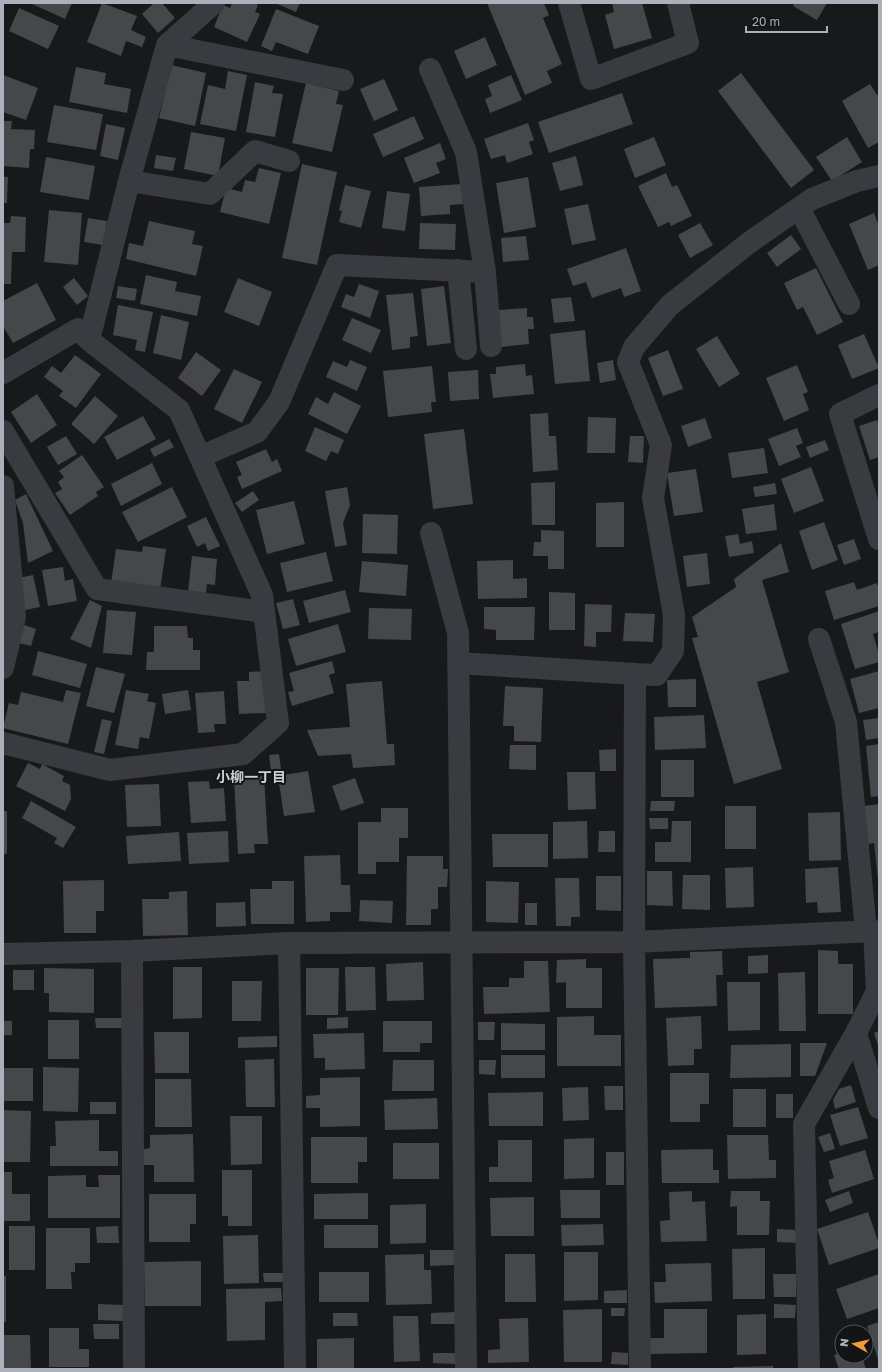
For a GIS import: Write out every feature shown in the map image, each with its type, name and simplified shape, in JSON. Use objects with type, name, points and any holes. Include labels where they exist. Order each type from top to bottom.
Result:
[{"type":"street","points":[[89,340],[128,181],[167,45],[214,3]]},
{"type":"street","points":[[569,3],[591,78],[688,42],[678,3]]},
{"type":"street","points":[[167,45],[343,80]]},
{"type":"street","points":[[430,69],[466,152],[485,272],[491,346]]},
{"type":"street","points":[[128,181],[210,194],[255,151],[289,161]]},
{"type":"street","points":[[458,663],[635,674],[657,674],[673,651],[674,615],[653,498],[661,445],[628,362],[634,347],[670,305],[750,242],[812,199],[856,181],[879,176]]},
{"type":"street","points":[[799,208],[849,304]]},
{"type":"street","points":[[200,457],[257,432],[279,402],[337,265],[485,272]]},
{"type":"street","points":[[458,270],[466,349]]},
{"type":"street","points":[[3,374],[78,329],[89,340],[179,410],[262,595],[278,723],[243,754],[110,770],[3,743]]},
{"type":"street","points":[[879,395],[840,414],[879,539]]},
{"type":"street","points":[[3,431],[97,589],[264,612]]},
{"type":"street","points":[[3,486],[15,617],[3,668]]},
{"type":"street","points":[[431,533],[458,633],[460,942],[466,1369]]},
{"type":"street","points":[[809,1369],[804,1124],[856,1033],[877,991],[873,931],[846,722],[819,639]]},
{"type":"street","points":[[635,674],[634,942],[640,1369]]},
{"type":"street","points":[[3,954],[132,951],[290,943],[634,942],[873,931]]},
{"type":"street","points":[[290,943],[295,1369]]},
{"type":"street","points":[[132,951],[134,1369]]},
{"type":"street","points":[[856,1033],[879,1108]]},
{"type":"building","points":[[30,3],[72,3],[65,19]]},
{"type":"building","points":[[102,3],[137,16],[131,30],[146,37],[142,47],[126,41],[121,56],[87,42]]},
{"type":"building","points":[[154,3],[162,3],[175,18],[158,33],[142,14]]},
{"type":"building","points":[[232,3],[255,3],[258,5],[255,12],[260,14],[247,42],[214,27],[223,5],[230,8]]},
{"type":"building","points":[[275,3],[300,3],[296,12]]},
{"type":"building","points":[[487,3],[544,3],[549,15],[543,18],[562,64],[547,71],[552,83],[525,95]]},
{"type":"building","points":[[612,3],[642,3],[652,38],[614,49],[605,15],[614,12]]},
{"type":"building","points":[[794,3],[827,3],[817,20],[793,6]]},
{"type":"building","points":[[19,8],[59,26],[48,49],[9,31]]},
{"type":"building","points":[[276,9],[319,26],[308,54],[276,42],[272,51],[261,46]]},
{"type":"building","points":[[485,37],[497,65],[466,79],[454,51]]},
{"type":"building","points":[[171,65],[206,73],[195,126],[159,118]]},
{"type":"building","points":[[76,67],[106,73],[104,84],[131,89],[127,113],[69,102]]},
{"type":"building","points":[[228,71],[247,75],[236,131],[200,124],[208,85],[225,89]]},
{"type":"building","points":[[741,73],[814,170],[791,188],[718,91]]},
{"type":"building","points":[[3,75],[38,88],[26,120],[3,112]]},
{"type":"building","points":[[511,75],[522,100],[490,113],[485,99],[492,96],[488,85]]},
{"type":"building","points":[[384,79],[398,110],[374,121],[360,89]]},
{"type":"building","points":[[255,82],[274,86],[272,93],[283,94],[275,137],[246,132]]},
{"type":"building","points":[[306,83],[339,91],[336,104],[343,105],[332,152],[292,143]]},
{"type":"building","points":[[870,84],[877,95],[879,94],[879,142],[868,148],[842,101]]},
{"type":"building","points":[[622,93],[633,124],[549,153],[538,122]]},
{"type":"building","points":[[54,105],[103,114],[96,150],[47,142]]},
{"type":"building","points":[[414,116],[424,139],[383,157],[373,134]]},
{"type":"building","points":[[3,121],[12,121],[11,129],[35,130],[34,149],[30,149],[29,168],[3,166]]},
{"type":"building","points":[[528,123],[534,140],[529,142],[533,154],[507,163],[505,155],[491,159],[484,139]]},
{"type":"building","points":[[106,124],[125,128],[118,160],[100,156]]},
{"type":"building","points":[[191,132],[225,138],[218,176],[184,169]]},
{"type":"building","points":[[654,137],[666,165],[635,178],[624,149]]},
{"type":"building","points":[[847,137],[862,162],[832,181],[816,157]]},
{"type":"building","points":[[440,143],[446,159],[436,163],[440,173],[414,183],[404,158]]},
{"type":"building","points":[[156,155],[176,158],[173,171],[154,168]]},
{"type":"building","points":[[576,156],[583,185],[560,191],[552,163]]},
{"type":"building","points":[[46,157],[95,166],[89,200],[40,192]]},
{"type":"building","points":[[302,164],[337,172],[317,265],[282,258]]},
{"type":"building","points":[[259,168],[281,173],[269,224],[220,212],[226,188],[242,192],[245,180],[255,182]]},
{"type":"building","points":[[666,173],[672,187],[677,185],[692,216],[671,226],[669,222],[658,227],[638,186]]},
{"type":"building","points":[[3,177],[8,177],[7,203],[3,203]]},
{"type":"building","points":[[528,177],[536,227],[504,233],[496,183]]},
{"type":"building","points":[[462,184],[463,204],[450,205],[450,214],[421,216],[419,187]]},
{"type":"building","points":[[345,185],[371,191],[361,228],[339,222],[342,211],[339,210]]},
{"type":"building","points":[[387,191],[410,194],[405,231],[382,228]]},
{"type":"building","points":[[588,204],[596,240],[572,245],[564,209]]},
{"type":"building","points":[[49,210],[82,213],[78,265],[44,262]]},
{"type":"building","points":[[874,213],[879,226],[879,265],[868,270],[849,224]]},
{"type":"building","points":[[11,216],[26,217],[25,252],[12,252],[11,284],[3,284],[3,223],[10,223]]},
{"type":"building","points":[[88,218],[107,221],[103,245],[84,242]]},
{"type":"building","points":[[149,221],[195,231],[192,244],[203,246],[196,276],[126,259],[129,243],[143,246]]},
{"type":"building","points":[[420,223],[456,224],[455,250],[419,249]]},
{"type":"building","points":[[700,223],[713,245],[690,258],[678,235]]},
{"type":"building","points":[[791,235],[801,249],[777,267],[767,253]]},
{"type":"building","points":[[526,236],[529,260],[503,262],[501,238]]},
{"type":"building","points":[[626,248],[641,291],[624,297],[621,288],[592,298],[586,282],[573,286],[567,269]]},
{"type":"building","points":[[816,268],[843,322],[817,335],[803,307],[797,310],[784,283]]},
{"type":"building","points":[[146,275],[177,282],[175,291],[201,296],[197,316],[140,304]]},
{"type":"building","points":[[74,278],[88,296],[77,305],[63,287]]},
{"type":"building","points":[[238,278],[272,292],[259,326],[224,312]]},
{"type":"building","points":[[37,283],[56,320],[13,343],[3,326],[3,301]]},
{"type":"building","points":[[359,284],[379,291],[370,318],[341,307],[346,294],[354,297]]},
{"type":"building","points":[[118,286],[137,289],[135,301],[116,298]]},
{"type":"building","points":[[444,286],[451,343],[427,346],[421,289]]},
{"type":"building","points":[[413,293],[418,336],[410,337],[410,348],[392,350],[386,295]]},
{"type":"building","points":[[571,297],[575,321],[554,323],[551,299]]},
{"type":"building","points":[[118,305],[153,312],[145,352],[135,350],[137,340],[113,335]]},
{"type":"building","points":[[527,308],[527,317],[533,317],[534,329],[528,329],[529,344],[501,347],[498,310]]},
{"type":"building","points":[[161,315],[189,322],[181,360],[153,353]]},
{"type":"building","points":[[352,318],[381,330],[371,353],[342,340]]},
{"type":"building","points":[[585,330],[590,381],[555,384],[550,334]]},
{"type":"building","points":[[864,334],[879,368],[852,379],[838,345]]},
{"type":"building","points":[[717,336],[740,374],[719,387],[696,349]]},
{"type":"building","points":[[668,350],[683,389],[663,396],[648,358]]},
{"type":"building","points":[[196,352],[221,370],[202,396],[178,378]]},
{"type":"building","points":[[75,355],[101,374],[76,408],[59,396],[63,391],[44,377],[52,366],[61,373]]},
{"type":"building","points":[[350,360],[367,367],[357,391],[326,377],[333,361],[347,367]]},
{"type":"building","points":[[613,360],[616,380],[600,383],[597,363]]},
{"type":"building","points":[[525,364],[526,376],[532,375],[534,394],[493,398],[490,374],[496,374],[496,367]]},
{"type":"building","points":[[797,365],[808,392],[803,394],[809,410],[784,421],[766,378]]},
{"type":"building","points":[[432,366],[436,402],[431,402],[432,412],[388,417],[383,371]]},
{"type":"building","points":[[234,369],[262,382],[242,423],[214,409]]},
{"type":"building","points":[[478,370],[479,399],[450,401],[448,372]]},
{"type":"building","points":[[334,392],[361,406],[347,434],[308,414],[316,397],[328,404]]},
{"type":"building","points":[[37,394],[57,425],[31,443],[11,412]]},
{"type":"building","points":[[95,396],[118,416],[94,444],[71,424]]},
{"type":"building","points":[[548,413],[549,436],[556,436],[558,470],[533,472],[530,414]]},
{"type":"building","points":[[143,416],[156,439],[117,460],[104,437]]},
{"type":"building","points":[[588,417],[616,418],[615,453],[587,453]]},
{"type":"building","points":[[705,418],[712,438],[688,447],[681,426]]},
{"type":"building","points":[[877,420],[879,426],[879,457],[870,460],[859,426]]},
{"type":"building","points":[[315,427],[344,440],[338,454],[331,451],[326,461],[305,451]]},
{"type":"building","points":[[797,428],[803,443],[796,446],[801,457],[779,466],[768,439]]},
{"type":"building","points":[[464,429],[473,504],[433,509],[424,434]]},
{"type":"building","points":[[66,436],[77,454],[58,465],[47,447]]},
{"type":"building","points":[[630,436],[644,436],[643,463],[628,462]]},
{"type":"building","points":[[169,439],[174,447],[154,457],[150,449]]},
{"type":"building","points":[[825,440],[829,450],[810,458],[806,447]]},
{"type":"building","points":[[764,448],[768,473],[732,478],[728,453]]},
{"type":"building","points":[[266,449],[272,462],[277,459],[282,471],[242,489],[237,477],[242,475],[236,462]]},
{"type":"building","points":[[82,455],[104,487],[96,492],[98,496],[70,515],[55,493],[62,489],[58,482],[64,477],[59,471]]},
{"type":"building","points":[[152,463],[162,484],[121,506],[111,484]]},
{"type":"building","points":[[811,467],[824,501],[794,513],[781,479]]},
{"type":"building","points":[[696,469],[703,512],[674,516],[667,473]]},
{"type":"building","points":[[555,482],[555,525],[532,525],[531,483]]},
{"type":"building","points":[[775,483],[777,494],[755,497],[753,487]]},
{"type":"building","points":[[172,487],[187,517],[138,542],[122,512]]},
{"type":"building","points":[[347,487],[350,505],[343,523],[347,545],[335,547],[325,491]]},
{"type":"building","points":[[253,491],[259,500],[242,512],[235,503]]},
{"type":"building","points":[[26,494],[53,551],[28,563],[23,523],[15,500]]},
{"type":"building","points":[[294,501],[305,544],[267,554],[256,510]]},
{"type":"building","points":[[624,502],[624,547],[596,547],[596,503]]},
{"type":"building","points":[[774,504],[777,530],[746,534],[742,509]]},
{"type":"building","points":[[363,514],[398,515],[397,554],[362,553]]},
{"type":"building","points":[[206,517],[220,546],[208,551],[205,543],[197,547],[187,526]]},
{"type":"building","points":[[824,522],[838,560],[812,570],[799,531]]},
{"type":"building","points":[[541,530],[564,531],[564,569],[548,569],[548,556],[533,556],[534,542],[541,542]]},
{"type":"building","points":[[738,534],[740,544],[752,541],[754,553],[729,557],[725,536]]},
{"type":"building","points":[[854,539],[861,559],[844,565],[837,545]]},
{"type":"building","points":[[781,543],[789,572],[762,580],[789,672],[757,682],[782,769],[734,784],[692,638],[698,637],[692,617],[736,587],[734,579]]},
{"type":"building","points":[[143,546],[166,549],[160,590],[111,583],[116,549],[142,552]]},
{"type":"building","points":[[326,552],[333,581],[287,592],[280,563]]},
{"type":"building","points":[[707,553],[710,584],[687,587],[683,556]]},
{"type":"building","points":[[192,556],[217,559],[215,585],[207,584],[206,593],[188,591]]},
{"type":"building","points":[[513,560],[513,579],[527,578],[527,598],[478,599],[477,561]]},
{"type":"building","points":[[362,561],[408,565],[406,596],[359,592]]},
{"type":"building","points":[[63,567],[65,581],[73,579],[77,601],[48,606],[42,570]]},
{"type":"building","points":[[33,575],[40,607],[25,610],[19,578]]},
{"type":"building","points":[[854,582],[857,590],[877,583],[879,591],[879,606],[834,620],[825,591]]},
{"type":"building","points":[[345,590],[351,612],[309,623],[303,601]]},
{"type":"building","points":[[549,592],[575,593],[575,630],[549,630]]},
{"type":"building","points":[[293,599],[300,625],[283,629],[276,603]]},
{"type":"building","points":[[90,600],[102,606],[91,648],[70,639]]},
{"type":"building","points":[[585,604],[612,605],[611,632],[596,632],[596,647],[584,646]]},
{"type":"building","points":[[484,607],[535,607],[534,640],[496,640],[496,630],[484,629]]},
{"type":"building","points":[[369,608],[412,609],[411,640],[368,639]]},
{"type":"building","points":[[107,610],[136,612],[132,655],[103,653]]},
{"type":"building","points":[[879,611],[879,632],[873,634],[879,654],[879,662],[855,669],[841,624]]},
{"type":"building","points":[[625,613],[655,614],[653,642],[623,641]]},
{"type":"building","points":[[338,624],[346,652],[296,666],[288,639]]},
{"type":"building","points":[[24,625],[36,629],[31,646],[19,643]]},
{"type":"building","points":[[154,626],[187,626],[188,638],[193,638],[193,650],[200,650],[200,670],[146,670],[147,652],[154,652]]},
{"type":"building","points":[[38,651],[87,664],[80,688],[32,675]]},
{"type":"building","points":[[332,661],[335,673],[329,675],[334,693],[292,706],[288,692],[294,691],[289,673]]},
{"type":"building","points":[[96,667],[125,674],[114,713],[86,706]]},
{"type":"building","points":[[264,671],[266,713],[239,714],[237,681],[249,681],[249,672]]},
{"type":"building","points":[[879,671],[879,708],[859,713],[850,679]]},
{"type":"building","points":[[696,679],[696,707],[668,707],[667,680]]},
{"type":"building","points":[[382,681],[387,744],[394,744],[395,765],[353,768],[351,754],[318,756],[307,730],[350,727],[346,684]]},
{"type":"building","points":[[505,686],[543,688],[541,742],[514,741],[514,726],[503,726]]},
{"type":"building","points":[[66,690],[81,693],[68,744],[3,728],[9,703],[18,705],[21,692],[63,702]]},
{"type":"building","points":[[126,690],[149,694],[147,701],[156,703],[149,739],[140,737],[138,749],[115,745]]},
{"type":"building","points":[[188,690],[191,710],[165,714],[162,694]]},
{"type":"building","points":[[224,691],[226,724],[214,724],[215,732],[198,733],[195,693]]},
{"type":"building","points":[[704,715],[706,748],[655,750],[654,717]]},
{"type":"building","points":[[879,718],[879,738],[866,740],[863,720]]},
{"type":"building","points":[[102,719],[112,721],[104,754],[94,752]]},
{"type":"building","points":[[879,744],[879,796],[871,797],[866,746]]},
{"type":"building","points":[[510,745],[536,745],[536,770],[509,769]]},
{"type":"building","points":[[616,749],[616,771],[600,771],[599,750]]},
{"type":"building","points":[[279,754],[281,769],[271,770],[269,755]]},
{"type":"building","points":[[661,760],[694,760],[694,797],[661,797]]},
{"type":"building","points":[[28,763],[40,769],[42,764],[64,776],[62,781],[70,785],[71,799],[65,811],[16,786]]},
{"type":"building","points":[[308,771],[315,812],[284,816],[278,776]]},
{"type":"building","points":[[567,772],[595,772],[596,809],[568,810]]},
{"type":"building","points":[[264,776],[268,844],[254,844],[255,853],[238,854],[234,778]]},
{"type":"building","points":[[355,778],[364,803],[341,811],[332,786]]},
{"type":"building","points":[[209,781],[210,789],[224,788],[226,821],[191,823],[188,782]]},
{"type":"building","points":[[159,784],[161,826],[127,827],[125,785]]},
{"type":"building","points":[[31,801],[76,827],[63,848],[54,843],[57,838],[22,818]]},
{"type":"building","points":[[651,801],[675,801],[674,811],[650,811]]},
{"type":"building","points":[[879,804],[878,880],[874,843],[868,844],[864,806]]},
{"type":"building","points":[[725,806],[756,806],[756,849],[725,849]]},
{"type":"building","points":[[381,808],[408,808],[408,838],[399,838],[399,862],[376,862],[376,874],[358,874],[358,822],[381,822]]},
{"type":"building","points":[[3,811],[7,811],[7,854],[3,854]]},
{"type":"building","points":[[840,812],[841,860],[809,861],[808,813]]},
{"type":"building","points":[[649,818],[668,818],[668,829],[650,829]]},
{"type":"building","points":[[587,821],[588,858],[553,859],[553,822]]},
{"type":"building","points":[[672,821],[691,821],[691,862],[655,862],[655,842],[671,842]]},
{"type":"building","points":[[228,831],[229,862],[189,864],[187,833]]},
{"type":"building","points":[[599,831],[615,831],[615,852],[598,852]]},
{"type":"building","points":[[179,832],[181,861],[128,864],[126,836]]},
{"type":"building","points":[[492,834],[548,834],[548,867],[493,867]]},
{"type":"building","points":[[340,855],[341,885],[350,885],[351,912],[330,912],[330,921],[306,922],[304,856]]},
{"type":"building","points":[[407,856],[443,856],[443,869],[448,869],[447,887],[438,887],[438,909],[431,909],[431,925],[406,925]]},
{"type":"building","points":[[753,867],[754,907],[726,908],[725,868]]},
{"type":"building","points":[[838,867],[841,912],[818,913],[817,902],[806,903],[805,869]]},
{"type":"building","points":[[647,871],[672,871],[673,906],[647,905]]},
{"type":"building","points":[[683,875],[710,875],[710,910],[682,909]]},
{"type":"building","points":[[596,876],[621,876],[621,911],[596,910]]},
{"type":"building","points":[[555,878],[579,878],[580,917],[571,917],[571,926],[556,926]]},
{"type":"building","points":[[104,880],[104,911],[96,911],[96,933],[64,933],[63,881]]},
{"type":"building","points":[[272,881],[294,881],[294,924],[251,924],[250,889],[272,889]]},
{"type":"building","points":[[486,881],[519,882],[518,923],[486,922]]},
{"type":"building","points":[[187,891],[188,935],[143,936],[142,899],[169,899],[169,892]]},
{"type":"building","points":[[360,900],[393,901],[392,923],[359,921]]},
{"type":"building","points":[[245,902],[246,926],[216,927],[216,903]]},
{"type":"building","points":[[525,903],[537,903],[537,925],[525,925]]},
{"type":"building","points":[[818,950],[838,951],[838,964],[853,964],[853,1014],[818,1014]]},
{"type":"building","points":[[722,951],[723,975],[716,975],[717,1006],[655,1008],[653,959],[690,958],[690,952]]},
{"type":"building","points":[[768,955],[768,973],[748,974],[748,956]]},
{"type":"building","points":[[586,959],[586,968],[602,968],[602,1008],[566,1008],[566,982],[556,983],[557,960]]},
{"type":"building","points":[[524,961],[548,961],[550,1012],[484,1014],[483,987],[509,987],[509,978],[524,978]]},
{"type":"building","points":[[423,962],[424,1000],[387,1001],[386,964]]},
{"type":"building","points":[[173,967],[202,967],[202,1018],[173,1019]]},
{"type":"building","points":[[345,967],[375,967],[376,1010],[346,1011]]},
{"type":"building","points":[[44,968],[94,969],[94,1013],[49,1012],[49,993],[44,993]]},
{"type":"building","points":[[306,968],[339,968],[338,1015],[306,1015]]},
{"type":"building","points":[[13,970],[34,970],[34,990],[13,990]]},
{"type":"building","points":[[805,972],[806,1031],[779,1031],[778,973]]},
{"type":"building","points":[[232,981],[262,981],[261,1021],[232,1021]]},
{"type":"building","points":[[727,982],[760,982],[760,1030],[728,1031]]},
{"type":"building","points":[[594,1016],[594,1035],[621,1035],[621,1066],[557,1066],[557,1017]]},
{"type":"building","points":[[701,1016],[702,1049],[694,1049],[694,1065],[668,1066],[666,1018]]},
{"type":"building","points":[[348,1017],[348,1028],[327,1029],[327,1018]]},
{"type":"building","points":[[95,1018],[122,1018],[122,1028],[96,1028]]},
{"type":"building","points":[[48,1020],[79,1020],[79,1059],[48,1059]]},
{"type":"building","points":[[3,1021],[12,1021],[12,1035],[3,1035]]},
{"type":"building","points":[[383,1021],[432,1021],[432,1043],[420,1043],[420,1052],[383,1052]]},
{"type":"building","points":[[478,1022],[495,1022],[494,1040],[478,1040]]},
{"type":"building","points":[[501,1023],[545,1024],[545,1050],[501,1050]]},
{"type":"building","points":[[879,1031],[879,1048],[874,1033]]},
{"type":"building","points":[[154,1032],[189,1032],[189,1073],[155,1073]]},
{"type":"building","points":[[364,1033],[365,1069],[325,1070],[325,1058],[314,1058],[313,1034]]},
{"type":"building","points":[[277,1036],[277,1047],[238,1048],[238,1037]]},
{"type":"building","points":[[800,1043],[827,1043],[815,1076],[800,1076]]},
{"type":"building","points":[[791,1044],[791,1077],[730,1078],[731,1045]]},
{"type":"building","points":[[501,1055],[545,1055],[545,1078],[501,1078]]},
{"type":"building","points":[[274,1059],[275,1107],[246,1107],[245,1060]]},
{"type":"building","points":[[393,1060],[434,1060],[434,1091],[392,1091]]},
{"type":"building","points":[[479,1060],[496,1060],[495,1075],[479,1074]]},
{"type":"building","points":[[43,1067],[79,1068],[78,1112],[43,1111]]},
{"type":"building","points":[[3,1068],[33,1068],[33,1101],[3,1101]]},
{"type":"building","points":[[670,1073],[709,1073],[709,1104],[700,1104],[700,1122],[670,1122]]},
{"type":"building","points":[[360,1077],[360,1126],[320,1127],[320,1108],[306,1108],[306,1096],[320,1095],[320,1078]]},
{"type":"building","points":[[155,1079],[191,1079],[192,1127],[155,1127]]},
{"type":"building","points":[[851,1085],[856,1102],[835,1109],[833,1100],[839,1089]]},
{"type":"building","points":[[604,1086],[623,1086],[623,1110],[605,1110]]},
{"type":"building","points":[[588,1087],[589,1120],[563,1121],[562,1088]]},
{"type":"building","points":[[733,1089],[766,1089],[766,1127],[733,1127]]},
{"type":"building","points":[[543,1092],[543,1126],[489,1126],[488,1093]]},
{"type":"building","points":[[776,1094],[793,1094],[793,1118],[776,1118]]},
{"type":"building","points":[[437,1098],[438,1129],[385,1130],[384,1100]]},
{"type":"building","points":[[90,1102],[116,1102],[116,1114],[90,1114]]},
{"type":"building","points":[[858,1107],[868,1138],[840,1146],[830,1115]]},
{"type":"building","points":[[3,1110],[31,1111],[30,1162],[3,1162]]},
{"type":"building","points":[[230,1116],[262,1116],[262,1164],[231,1165]]},
{"type":"building","points":[[99,1120],[99,1151],[118,1151],[118,1166],[50,1166],[50,1146],[56,1146],[55,1121]]},
{"type":"building","points":[[830,1133],[835,1149],[824,1152],[818,1137]]},
{"type":"building","points":[[193,1134],[194,1182],[154,1182],[154,1165],[144,1165],[144,1149],[150,1148],[150,1135]]},
{"type":"building","points":[[727,1135],[768,1135],[769,1160],[776,1160],[776,1178],[728,1179]]},
{"type":"building","points":[[311,1137],[367,1137],[367,1162],[358,1162],[358,1183],[311,1183]]},
{"type":"building","points":[[594,1138],[594,1178],[564,1179],[564,1139]]},
{"type":"building","points":[[498,1140],[532,1140],[532,1182],[489,1182],[489,1167],[498,1167]]},
{"type":"building","points":[[393,1143],[439,1143],[439,1179],[393,1179]]},
{"type":"building","points":[[713,1149],[713,1170],[719,1170],[719,1183],[662,1183],[661,1150]]},
{"type":"building","points":[[865,1150],[874,1179],[832,1193],[828,1180],[834,1178],[829,1161]]},
{"type":"building","points":[[606,1152],[624,1152],[624,1185],[606,1185]]},
{"type":"building","points":[[222,1170],[252,1170],[252,1226],[228,1226],[228,1216],[222,1216]]},
{"type":"building","points":[[3,1172],[12,1172],[12,1194],[30,1194],[30,1221],[3,1221]]},
{"type":"building","points":[[86,1175],[86,1187],[99,1187],[98,1175],[120,1175],[120,1218],[48,1218],[48,1176]]},
{"type":"building","points":[[560,1190],[600,1190],[600,1218],[561,1218]]},
{"type":"building","points":[[692,1191],[692,1202],[705,1201],[707,1241],[661,1242],[660,1221],[670,1220],[669,1192]]},
{"type":"building","points":[[731,1191],[760,1191],[760,1201],[770,1201],[769,1235],[737,1235],[737,1206],[730,1207]]},
{"type":"building","points":[[849,1191],[853,1203],[830,1212],[825,1200]]},
{"type":"building","points":[[368,1193],[368,1219],[314,1219],[314,1194]]},
{"type":"building","points":[[149,1194],[196,1194],[196,1224],[190,1224],[190,1242],[149,1242]]},
{"type":"building","points":[[534,1197],[534,1236],[491,1236],[490,1198]]},
{"type":"building","points":[[426,1204],[426,1243],[390,1244],[390,1205]]},
{"type":"building","points":[[868,1212],[879,1248],[829,1265],[817,1229]]},
{"type":"building","points":[[603,1224],[604,1245],[562,1246],[561,1225]]},
{"type":"building","points":[[324,1225],[378,1225],[378,1248],[324,1248]]},
{"type":"building","points":[[9,1226],[35,1226],[35,1270],[9,1270]]},
{"type":"building","points":[[118,1226],[119,1243],[97,1243],[96,1227]]},
{"type":"building","points":[[46,1228],[90,1228],[90,1263],[75,1263],[75,1272],[71,1272],[72,1289],[46,1289]]},
{"type":"building","points":[[777,1229],[799,1230],[799,1243],[777,1242]]},
{"type":"building","points":[[258,1235],[259,1283],[224,1284],[223,1236]]},
{"type":"building","points":[[765,1248],[765,1299],[733,1299],[732,1249]]},
{"type":"building","points":[[430,1250],[454,1250],[454,1265],[430,1266]]},
{"type":"building","points":[[564,1252],[598,1252],[598,1300],[564,1301]]},
{"type":"building","points":[[424,1254],[424,1270],[431,1270],[432,1304],[386,1305],[385,1255]]},
{"type":"building","points":[[505,1254],[535,1254],[536,1302],[505,1302]]},
{"type":"building","points":[[201,1261],[201,1306],[145,1306],[144,1262]]},
{"type":"building","points":[[711,1263],[712,1301],[655,1303],[654,1282],[666,1282],[665,1264]]},
{"type":"building","points":[[319,1272],[369,1272],[369,1302],[319,1302]]},
{"type":"building","points":[[263,1273],[283,1273],[283,1282],[264,1282]]},
{"type":"building","points":[[773,1274],[796,1274],[796,1297],[774,1297]]},
{"type":"building","points":[[879,1274],[879,1308],[847,1319],[836,1289]]},
{"type":"building","points":[[3,1276],[6,1276],[6,1322],[3,1322]]},
{"type":"building","points":[[281,1288],[282,1301],[265,1302],[265,1340],[227,1341],[226,1289]]},
{"type":"building","points":[[627,1290],[627,1303],[604,1303],[604,1291]]},
{"type":"building","points":[[98,1304],[123,1305],[123,1321],[98,1320]]},
{"type":"building","points":[[774,1304],[796,1305],[795,1318],[774,1318]]},
{"type":"building","points":[[611,1308],[625,1308],[624,1316],[611,1316]]},
{"type":"building","points":[[602,1309],[602,1362],[564,1362],[563,1310]]},
{"type":"building","points":[[664,1309],[707,1309],[707,1353],[650,1354],[649,1338],[664,1338]]},
{"type":"building","points":[[455,1312],[455,1324],[431,1324],[431,1313]]},
{"type":"building","points":[[333,1313],[357,1313],[358,1326],[333,1326]]},
{"type":"building","points":[[766,1314],[766,1354],[737,1355],[737,1315]]},
{"type":"building","points":[[393,1316],[418,1316],[420,1361],[394,1362]]},
{"type":"building","points":[[528,1318],[529,1362],[488,1363],[488,1350],[500,1349],[499,1319]]},
{"type":"building","points":[[879,1322],[879,1362],[874,1347],[873,1324]]},
{"type":"building","points":[[93,1324],[119,1324],[119,1339],[94,1339]]},
{"type":"building","points":[[49,1328],[79,1328],[79,1349],[89,1349],[89,1367],[49,1367]]},
{"type":"building","points":[[3,1335],[30,1335],[31,1368],[3,1368]]},
{"type":"building","points":[[354,1338],[354,1369],[317,1369],[317,1339]]},
{"type":"building","points":[[612,1352],[628,1353],[628,1365],[611,1364]]},
{"type":"building","points":[[433,1353],[455,1353],[455,1364],[433,1363]]},
{"type":"building","points":[[837,1364],[864,1364],[866,1369],[839,1369]]},
{"type":"building","points":[[773,1366],[773,1369],[733,1369],[733,1367]]},
{"type":"district","name":"小柳一丁目","points":[[251,777]]}]
